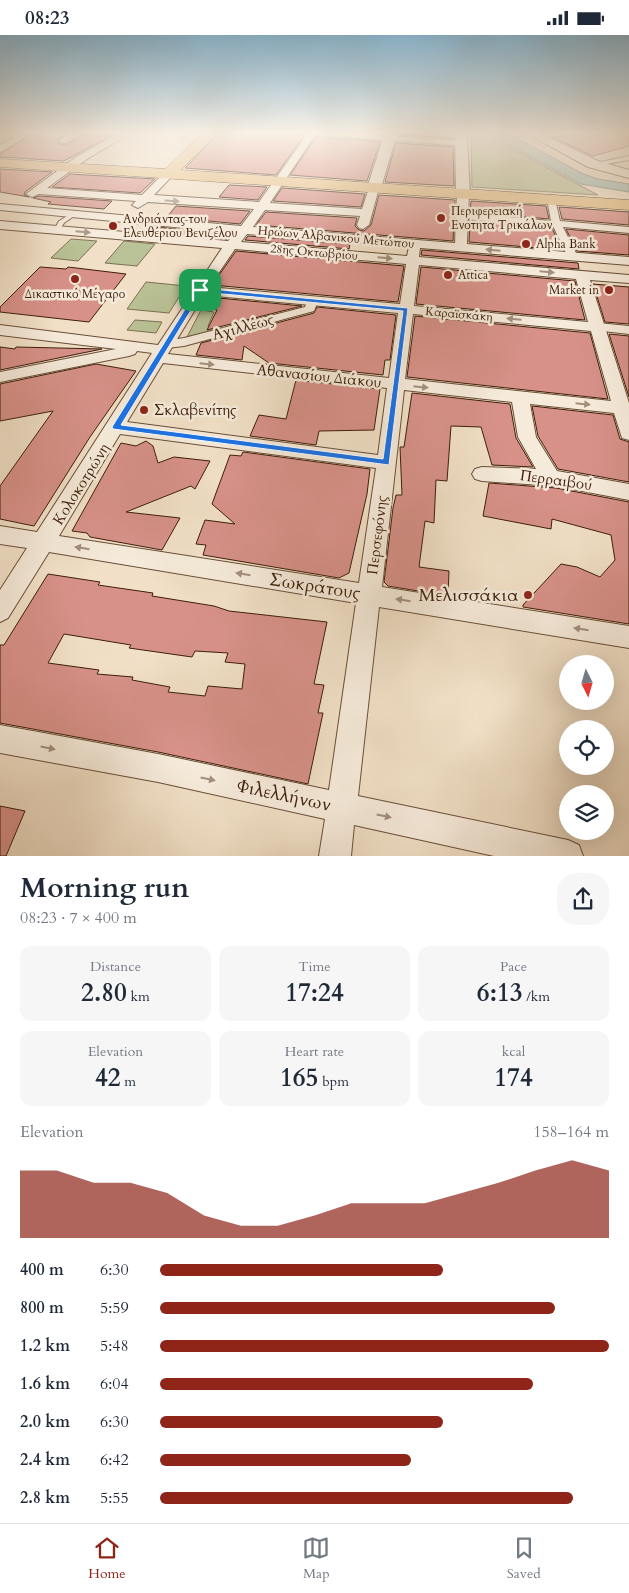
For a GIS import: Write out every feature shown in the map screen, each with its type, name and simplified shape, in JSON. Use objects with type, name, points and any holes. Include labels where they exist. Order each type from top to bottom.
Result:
[{"type":"main road","points":[[130,171],[629,205]]},
{"type":"street","points":[[0,218],[61,171]]},
{"type":"street","name":"Κολοκοτρώνη","points":[[0,611],[200,290],[231,245],[288,171]]},
{"type":"street","points":[[359,239],[379,171]]},
{"type":"street","points":[[461,248],[464,171]]},
{"type":"street","points":[[124,219],[169,174]]},
{"type":"street","points":[[36,191],[366,213]]},
{"type":"street","points":[[551,199],[556,223],[573,257]]},
{"type":"street","points":[[0,207],[13,208]]},
{"type":"street","name":"Ηρώων Αλβανικού Μετώπου","points":[[13,208],[359,239],[414,252],[461,248],[629,261]]},
{"type":"street","points":[[462,216],[629,230]]},
{"type":"street","name":"28ης Οκτωβρίου","points":[[0,225],[231,245],[414,252],[582,275],[629,279]]},
{"type":"street","name":"Περσεφόνης","points":[[335,855],[414,252]]},
{"type":"street","points":[[582,275],[626,409],[629,433]]},
{"type":"street","name":"Καραϊσκάκη","points":[[200,290],[629,330]]},
{"type":"street","name":"Αχιλλέως","points":[[163,351],[184,342],[310,309],[312,301]]},
{"type":"street","name":"Αθανασίου Διάκου","points":[[0,330],[140,347],[396,385],[626,409]]},
{"type":"street","points":[[0,377],[115,355],[140,347]]},
{"type":"street","points":[[520,398],[527,437],[550,476]]},
{"type":"street","points":[[116,427],[386,463]]},
{"type":"street","name":"Περραιβού","points":[[482,474],[512,473],[550,476],[629,492]]},
{"type":"street","name":"Σωκράτους","points":[[0,535],[629,637]]},
{"type":"street","name":"Φιλελλήνων","points":[[0,739],[158,768],[568,855]]},
{"type":"lane","points":[[57,230],[61,222],[74,214]]},
{"type":"green space","points":[[472,171],[554,171],[598,195],[472,187]]},
{"type":"green space","points":[[71,239],[97,241],[78,261],[51,258]]},
{"type":"green space","points":[[124,241],[155,244],[137,266],[105,263]]},
{"type":"green space","points":[[146,282],[186,286],[169,313],[127,309]]},
{"type":"green space","points":[[201,310],[214,312],[208,326],[225,330],[185,341]]},
{"type":"green space","points":[[135,320],[162,322],[156,333],[127,330]]},
{"type":"water","points":[[557,171],[578,171],[598,179],[629,184],[629,192],[581,184]]},
{"type":"building","points":[[0,171],[52,172],[25,192],[24,195],[29,197],[0,192]]},
{"type":"building","points":[[228,171],[279,171],[276,175]]},
{"type":"building","points":[[293,171],[370,171],[367,181],[290,175]]},
{"type":"building","points":[[388,171],[454,171],[454,186],[385,182]]},
{"type":"building","points":[[70,174],[155,179],[140,193],[52,187]]},
{"type":"building","points":[[229,185],[267,187],[258,200],[219,197]]},
{"type":"building","points":[[282,188],[365,194],[361,207],[273,201]]},
{"type":"building","points":[[379,195],[455,200],[453,241],[256,225],[266,212],[357,218],[355,226],[359,230],[364,231],[371,225]]},
{"type":"building","points":[[39,196],[112,201],[104,209],[48,204],[51,202],[33,198]]},
{"type":"building","points":[[471,201],[546,206],[549,219],[470,212]]},
{"type":"building","points":[[176,206],[250,211],[240,224],[167,217]]},
{"type":"building","points":[[559,207],[629,212],[629,225],[562,219]]},
{"type":"building","points":[[470,221],[552,228],[562,250],[469,242]]},
{"type":"building","points":[[158,227],[231,235],[227,239],[154,233]]},
{"type":"building","points":[[566,229],[629,235],[629,255],[577,251]]},
{"type":"building","points":[[248,236],[350,244],[349,249],[245,240]]},
{"type":"building","points":[[422,250],[578,263],[579,269],[421,255]]},
{"type":"building","points":[[236,251],[404,266],[398,302],[212,285]]},
{"type":"building","points":[[40,267],[66,269],[68,267],[126,274],[89,322],[0,312],[0,307]]},
{"type":"building","points":[[421,267],[575,281],[585,320],[416,304]]},
{"type":"building","points":[[593,284],[629,287],[629,324],[605,322]]},
{"type":"building","points":[[208,297],[302,306],[207,330],[217,310],[201,308]]},
{"type":"building","points":[[317,307],[396,315],[390,360],[385,360],[383,375],[269,363],[244,346],[242,360],[196,355],[201,343],[314,313]]},
{"type":"building","points":[[415,316],[590,333],[608,399],[407,377]]},
{"type":"building","points":[[609,334],[629,336],[629,397]]},
{"type":"building","points":[[0,347],[15,349],[16,347],[102,349],[0,370]]},
{"type":"building","points":[[96,364],[136,371],[90,437],[34,526],[0,519],[0,486],[53,411],[0,421],[0,384]]},
{"type":"building","points":[[296,380],[380,389],[374,430],[319,431],[316,445],[250,436],[259,415],[286,419]]},
{"type":"building","points":[[412,393],[510,404],[516,438],[533,467],[492,465],[481,427],[451,426],[447,481],[436,480],[434,523],[425,521],[419,567],[449,571],[448,596],[388,586],[384,582],[393,508],[396,495],[402,495],[400,447],[404,447]]},
{"type":"building","points":[[532,406],[613,415],[620,439],[629,442],[629,482],[558,469],[538,436]]},
{"type":"building","points":[[146,441],[153,446],[158,463],[174,457],[210,461],[195,489],[191,486],[126,512],[180,518],[162,550],[90,537],[87,533],[72,531],[121,443],[136,446]]},
{"type":"building","points":[[243,452],[370,469],[367,494],[349,573],[339,578],[203,555],[206,545],[196,544],[205,520],[235,524],[212,504],[230,455],[241,456]]},
{"type":"building","points":[[489,483],[556,488],[629,502],[629,624],[523,607],[561,564],[577,567],[600,577],[615,560],[611,535],[552,519],[551,529],[483,516]]},
{"type":"building","points":[[48,574],[100,582],[98,585],[153,593],[152,596],[214,606],[229,611],[327,622],[314,684],[324,685],[318,713],[323,713],[308,784],[158,752],[0,723],[0,645],[4,645]],"holes":[[[64,634],[131,645],[129,648],[192,657],[195,651],[228,653],[225,662],[245,664],[242,689],[208,686],[205,696],[168,692],[170,687],[132,680],[133,677],[97,674],[99,670],[48,663]]]},
{"type":"building","points":[[0,806],[25,811],[6,856],[0,856]]},
{"type":"place","name":"Περιφερειακή Ενότητα Τρικάλων","points":[[441,218]]},
{"type":"place","name":"Ανδριάντας του Ελευθέριου Βενιζέλου","points":[[113,226]]},
{"type":"place","name":"Alpha Bank","points":[[526,244]]},
{"type":"place","name":"Attica","points":[[448,275]]},
{"type":"place","name":"Δικαστικό Μέγαρο","points":[[75,279]]},
{"type":"place","name":"Market in","points":[[609,290]]},
{"type":"place","name":"Σκλαβενίτης","points":[[144,410]]},
{"type":"place","name":"Μελισσάκια","points":[[528,595]]},
{"type":"route","points":[[200,290],[406,309],[386,463],[116,427],[200,290]]}]
